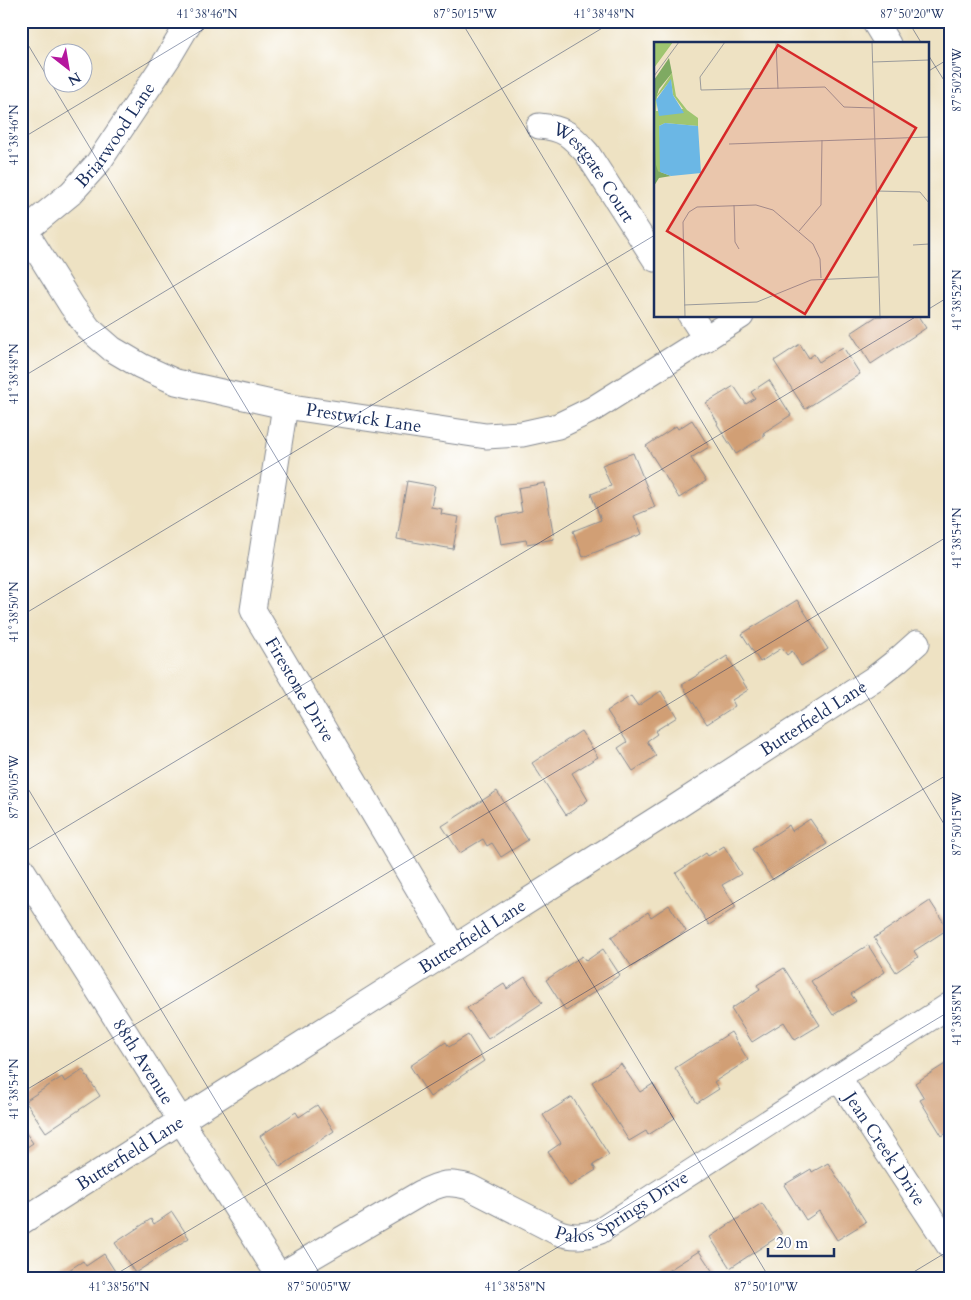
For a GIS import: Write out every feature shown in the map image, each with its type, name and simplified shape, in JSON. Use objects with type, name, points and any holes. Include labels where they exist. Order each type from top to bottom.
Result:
[{"type":"street","name":"Briarwood Lane","points":[[23,233],[71,193],[98,163],[168,58],[190,21]]},
{"type":"street","points":[[874,21],[887,42]]},
{"type":"street","name":"Westgate Court","points":[[539,126],[563,130],[587,153],[654,257]]},
{"type":"street","name":"Prestwick Lane","points":[[23,233],[89,329],[112,349],[140,366],[176,382],[285,406],[486,436],[522,434],[558,426],[593,409],[738,318]]},
{"type":"street","points":[[692,318],[706,339]]},
{"type":"street","name":"Firestone Drive","points":[[285,406],[253,610],[453,947]]},
{"type":"street","name":"Butterfield Lane","points":[[21,1222],[676,807],[874,678],[917,643]]},
{"type":"street","name":"88th Avenue","points":[[21,868],[280,1278]]},
{"type":"street","name":"Palos Springs Drive","points":[[280,1278],[439,1184],[453,1183],[469,1187],[570,1237],[587,1236],[600,1231],[950,1005]]},
{"type":"street","name":"Jean Creek Drive","points":[[838,1077],[950,1247]]},
{"type":"building","points":[[874,318],[919,318],[926,328],[871,364],[851,333]]},
{"type":"building","points":[[800,344],[809,358],[814,354],[819,362],[843,347],[860,374],[805,409],[774,361]]},
{"type":"building","points":[[769,380],[791,415],[763,433],[765,436],[736,454],[706,403],[734,386],[746,404],[755,398],[751,392]]},
{"type":"building","points":[[692,420],[709,447],[691,458],[706,481],[679,498],[646,446],[676,426],[678,429]]},
{"type":"building","points":[[633,453],[655,507],[634,516],[642,534],[583,557],[573,531],[601,520],[591,494],[611,486],[602,465]]},
{"type":"building","points":[[407,481],[435,486],[431,507],[442,509],[441,514],[459,517],[453,549],[397,539]]},
{"type":"building","points":[[545,483],[554,539],[527,544],[526,540],[501,544],[496,517],[522,512],[518,488]]},
{"type":"building","points":[[797,600],[828,649],[801,666],[792,651],[787,655],[782,648],[760,662],[742,634]]},
{"type":"building","points":[[727,656],[748,690],[732,700],[735,706],[707,724],[682,685]]},
{"type":"building","points":[[661,691],[677,717],[655,731],[657,734],[647,741],[656,756],[633,771],[618,748],[627,742],[607,711],[631,696],[638,706]]},
{"type":"building","points":[[581,731],[598,757],[572,773],[588,800],[566,815],[532,763]]},
{"type":"building","points":[[497,791],[528,840],[501,857],[492,843],[487,846],[483,839],[460,853],[442,826]]},
{"type":"building","points":[[810,819],[827,844],[773,880],[752,849],[789,825],[792,831]]},
{"type":"building","points":[[724,846],[741,874],[722,885],[736,907],[709,925],[676,873],[706,853],[708,856]]},
{"type":"building","points":[[930,901],[948,929],[914,951],[918,957],[896,972],[874,938]]},
{"type":"building","points":[[669,905],[686,931],[632,967],[611,937],[648,912],[651,917]]},
{"type":"building","points":[[868,945],[885,972],[851,994],[856,1001],[833,1015],[811,981]]},
{"type":"building","points":[[603,949],[620,975],[566,1011],[546,980],[582,956],[586,961]]},
{"type":"building","points":[[784,968],[820,1025],[795,1040],[784,1022],[752,1042],[731,1009],[760,990],[757,985]]},
{"type":"building","points":[[525,977],[542,1003],[488,1039],[467,1008],[504,984],[507,989]]},
{"type":"building","points":[[731,1032],[748,1060],[714,1082],[719,1089],[697,1103],[675,1068]]},
{"type":"building","points":[[468,1035],[484,1061],[430,1097],[410,1066],[446,1042],[449,1047]]},
{"type":"building","points":[[950,1061],[950,1131],[942,1136],[920,1100],[924,1098],[915,1083]]},
{"type":"building","points":[[621,1064],[640,1092],[653,1084],[675,1118],[648,1135],[646,1131],[629,1141],[592,1082]]},
{"type":"building","points":[[83,1070],[100,1096],[46,1132],[25,1101],[62,1077],[65,1082]]},
{"type":"building","points":[[572,1097],[609,1155],[593,1165],[596,1170],[570,1186],[548,1152],[561,1143],[543,1115]]},
{"type":"building","points":[[317,1105],[334,1131],[280,1167],[260,1136],[296,1112],[299,1117]]},
{"type":"building","points":[[21,1126],[33,1143],[21,1151]]},
{"type":"building","points":[[828,1163],[866,1222],[837,1240],[819,1211],[806,1220],[784,1185],[811,1169],[812,1172]]},
{"type":"building","points":[[762,1203],[782,1234],[730,1268],[710,1237]]},
{"type":"building","points":[[172,1212],[189,1238],[135,1273],[115,1243],[151,1219],[154,1224]]},
{"type":"building","points":[[699,1251],[717,1278],[655,1279]]},
{"type":"building","points":[[104,1254],[120,1279],[55,1279],[83,1261],[86,1266]]}]
